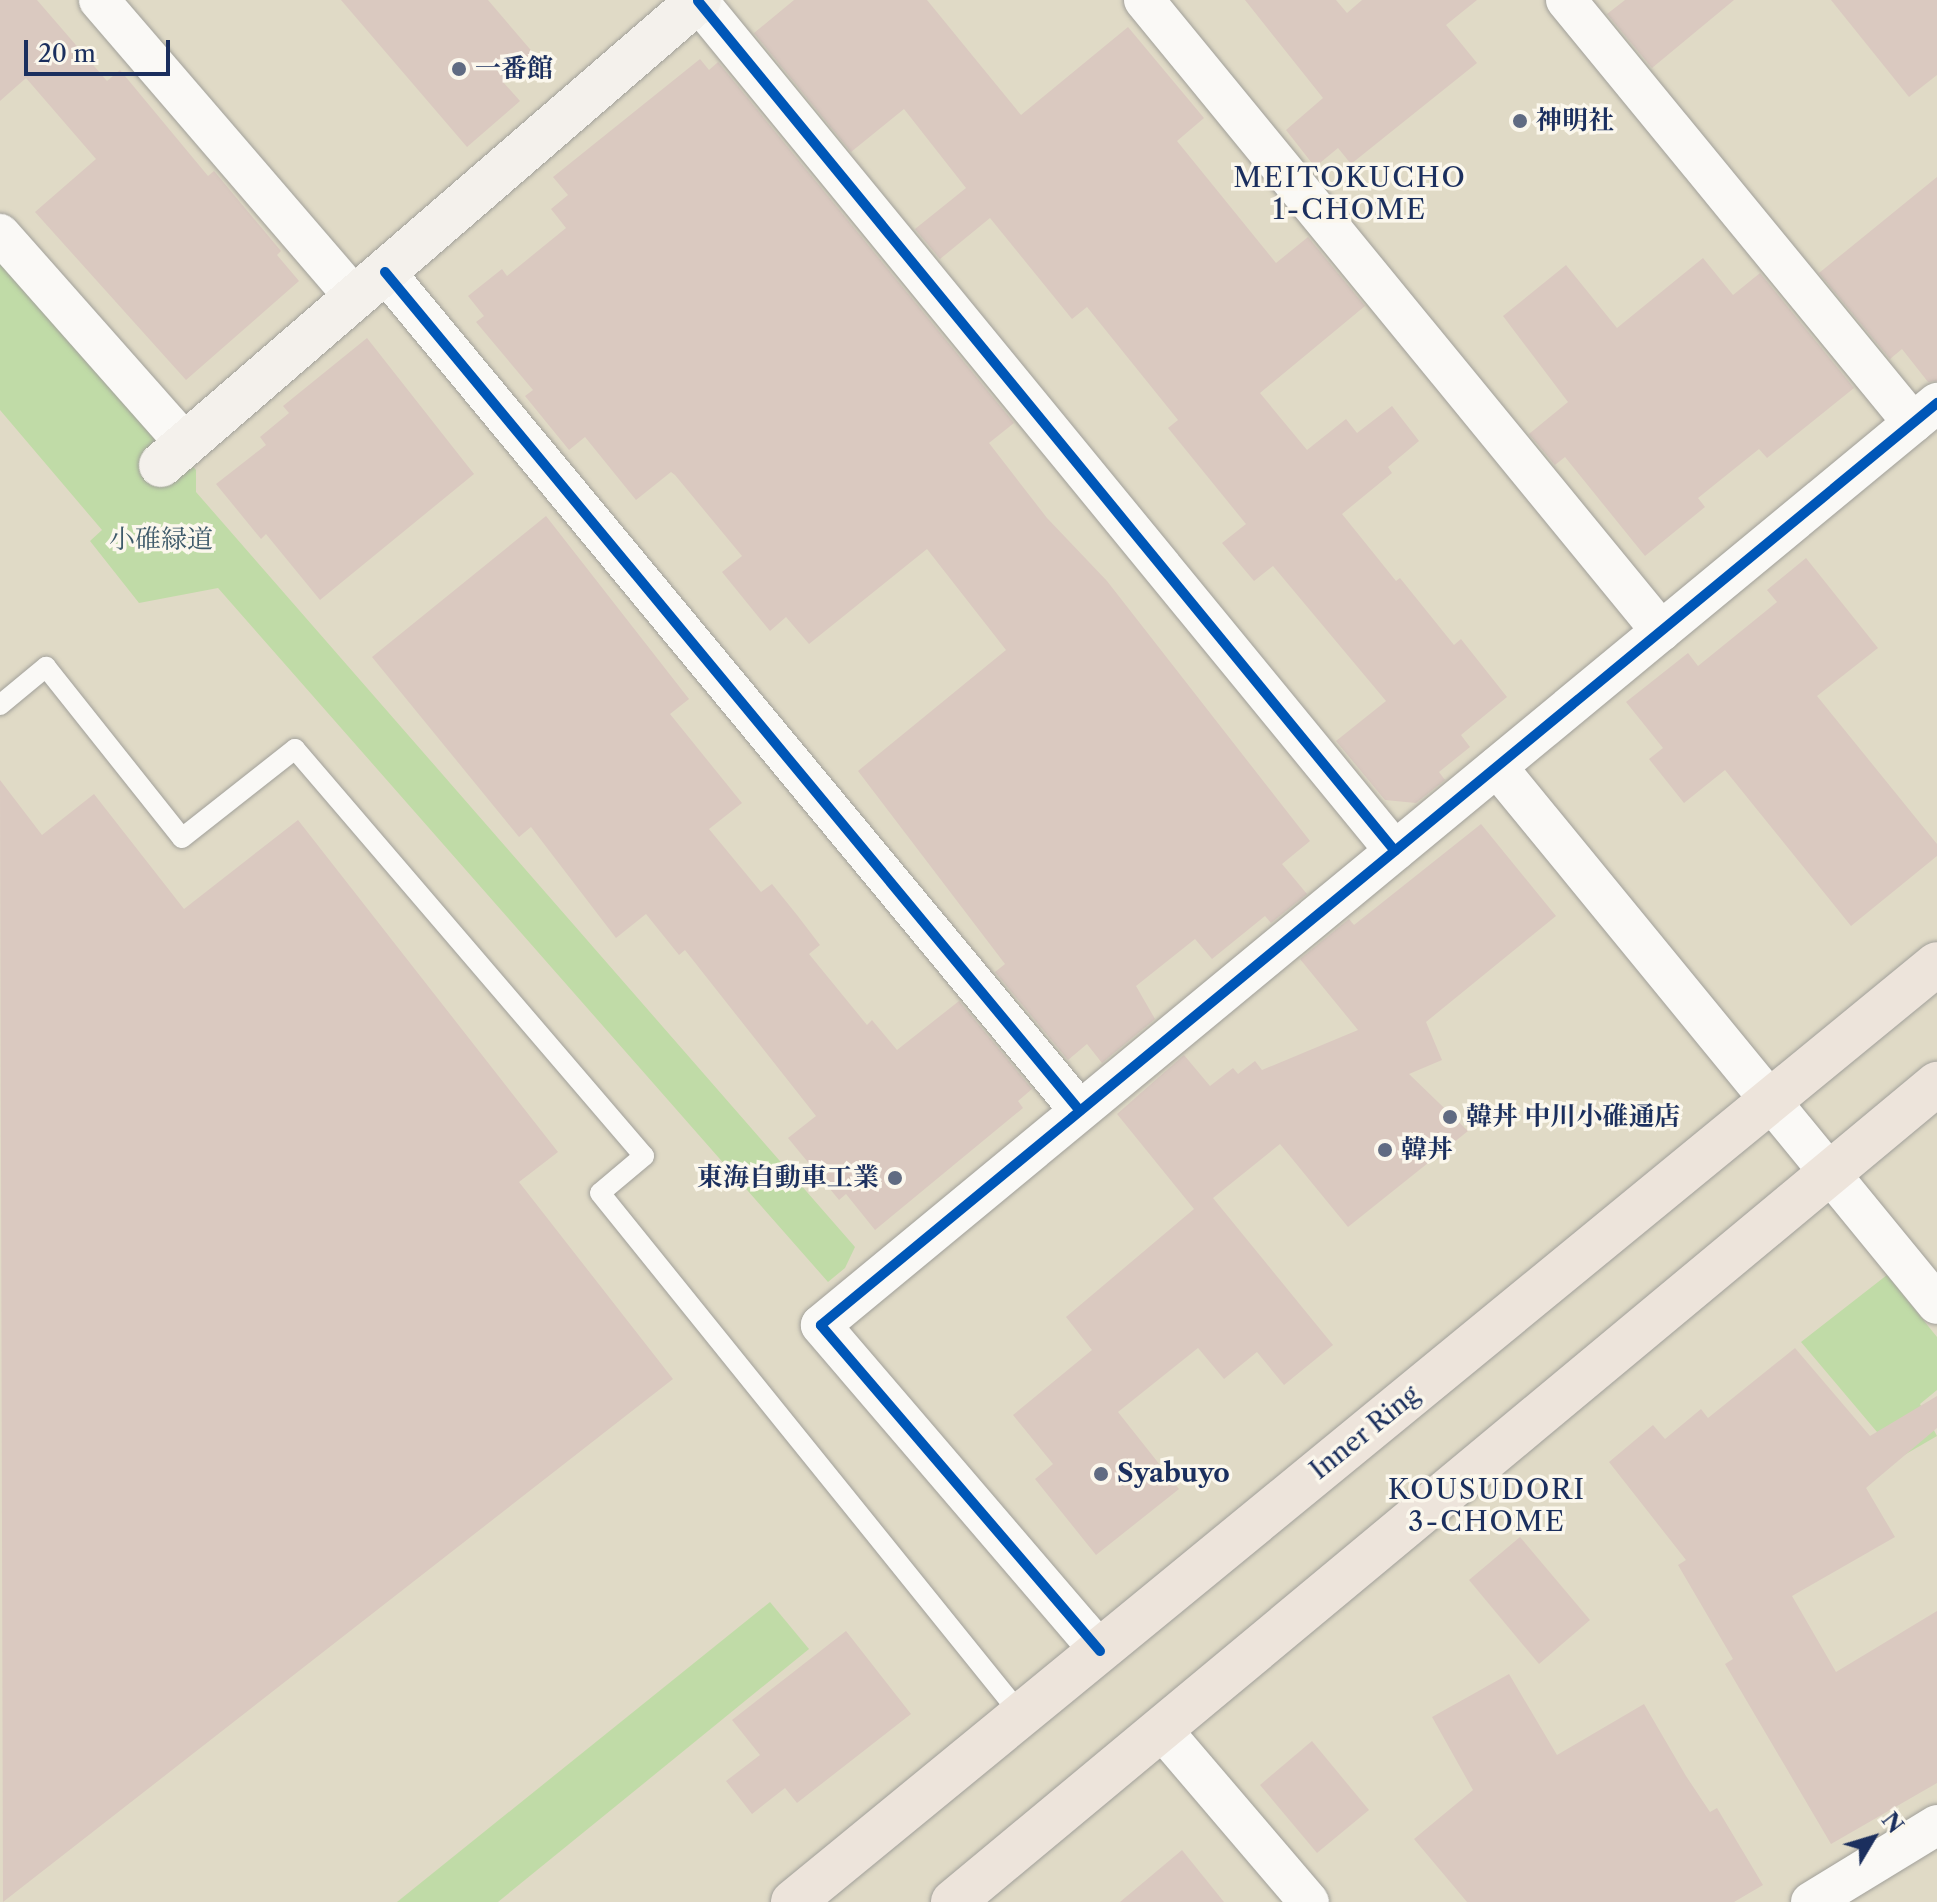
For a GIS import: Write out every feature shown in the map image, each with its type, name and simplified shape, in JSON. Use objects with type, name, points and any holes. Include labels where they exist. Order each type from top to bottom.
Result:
[{"type":"main road","name":"Inner Ring","points":[[793,1902],[1937,964]]},
{"type":"main road","points":[[953,1902],[1937,1084]]},
{"type":"street","points":[[99,0],[370,285],[1080,1111]]},
{"type":"street","points":[[1144,0],[1661,631]]},
{"type":"street","points":[[1100,1651],[821,1325],[1925,413],[1566,0]]},
{"type":"street","points":[[0,234],[174,455],[699,1],[1395,851]]},
{"type":"street","points":[[1497,767],[1937,1304]]},
{"type":"street","points":[[1162,1730],[1309,1902]]},
{"type":"street","points":[[1811,1902],[1937,1825]]},
{"type":"lane","points":[[0,705],[46,667],[182,838],[295,749],[644,1156],[600,1193],[1022,1716]]},
{"type":"green space","name":"小碓緑道","points":[[0,245],[196,470],[196,492],[855,1247],[845,1268],[828,1282],[218,588],[139,603],[90,541],[102,530],[0,410]]},
{"type":"green space","points":[[1887,1275],[1937,1337],[1937,1390],[1920,1404],[1937,1436],[1899,1458],[1801,1342]]},
{"type":"green space","points":[[770,1602],[809,1649],[498,1902],[397,1902]]},
{"type":"building","points":[[0,0],[37,0],[107,81],[120,70],[208,176],[214,171],[281,251],[277,255],[299,281],[186,380],[35,212],[96,159],[26,78],[0,101]]},
{"type":"building","name":"一番館","points":[[341,0],[488,0],[535,55],[503,82],[520,101],[467,147]]},
{"type":"building","points":[[794,0],[927,0],[1021,115],[1128,27],[1204,118],[1177,141],[1276,263],[1308,237],[1365,306],[1260,393],[1307,450],[1346,419],[1357,433],[1392,406],[1419,441],[1388,467],[1392,473],[1342,514],[1396,581],[1400,578],[1454,645],[1461,639],[1507,697],[1461,735],[1470,747],[1439,772],[1445,780],[1416,803],[1385,800],[1336,741],[1386,701],[1273,566],[1254,581],[1222,543],[1246,524],[1168,428],[1178,420],[1087,307],[1072,319],[990,218],[940,259],[915,229],[966,188],[904,109],[851,152],[754,33]]},
{"type":"building","points":[[1245,0],[1336,0],[1347,13],[1362,0],[1477,0],[1446,25],[1477,63],[1351,164],[1338,148],[1315,167],[1286,130],[1323,98]]},
{"type":"building","points":[[1625,0],[1734,0],[1652,68],[1607,14]]},
{"type":"building","points":[[1831,0],[1937,0],[1937,75],[1909,97]]},
{"type":"building","points":[[700,59],[709,70],[718,62],[1014,423],[989,443],[1047,518],[1107,581],[1310,841],[1282,864],[1307,894],[1271,923],[1265,916],[1212,959],[1195,939],[1136,986],[1155,1019],[1102,1063],[1087,1044],[1068,1060],[995,972],[1005,964],[858,771],[1006,650],[927,549],[809,644],[786,617],[770,631],[722,572],[742,556],[675,475],[671,472],[636,500],[585,437],[569,450],[525,396],[533,390],[476,322],[484,316],[468,296],[502,269],[507,276],[566,228],[551,209],[568,195],[553,177]]},
{"type":"building","points":[[1937,177],[1937,381],[1928,382],[1902,349],[1890,359],[1819,273]]},
{"type":"building","points":[[1703,258],[1733,295],[1760,273],[1854,388],[1767,458],[1759,449],[1698,498],[1705,507],[1645,556],[1565,457],[1555,465],[1529,434],[1568,402],[1503,316],[1566,265],[1617,328]]},
{"type":"building","points":[[367,338],[474,474],[320,600],[266,534],[261,539],[216,484],[266,445],[260,437],[289,413],[283,406]]},
{"type":"building","points":[[546,516],[689,699],[670,714],[742,803],[709,829],[761,892],[772,884],[797,915],[820,945],[809,954],[867,1025],[872,1020],[897,1050],[959,1001],[1032,1089],[1018,1101],[1023,1108],[875,1230],[846,1194],[839,1200],[788,1138],[816,1116],[685,950],[679,955],[646,914],[616,938],[531,827],[519,837],[372,657]]},
{"type":"building","points":[[1806,558],[1878,648],[1817,696],[1937,844],[1937,856],[1851,926],[1725,770],[1684,803],[1649,759],[1663,748],[1626,702],[1688,653],[1698,666],[1777,602],[1767,590]]},
{"type":"building","points":[[0,780],[42,835],[94,794],[184,909],[298,820],[558,1152],[519,1182],[673,1379],[3,1902]]},
{"type":"building","points":[[1481,824],[1556,916],[1426,1022],[1442,1060],[1409,1074],[1468,1131],[1348,1227],[1280,1144],[1213,1198],[1333,1345],[1284,1385],[1257,1352],[1224,1379],[1198,1348],[1118,1412],[1179,1489],[1096,1555],[1035,1479],[1053,1464],[1013,1415],[1092,1350],[1066,1317],[1194,1209],[1117,1114],[1184,1055],[1210,1086],[1233,1068],[1238,1074],[1255,1061],[1262,1070],[1358,1030],[1300,959],[1349,919],[1354,925]]},
{"type":"building","points":[[1795,1348],[1870,1436],[1937,1396],[1937,1428],[1866,1488],[1895,1537],[1792,1596],[1836,1672],[1937,1611],[1937,1783],[1831,1844],[1725,1664],[1733,1659],[1678,1565],[1686,1560],[1609,1462],[1653,1425],[1665,1439],[1701,1409],[1708,1418]]},
{"type":"building","points":[[1520,1537],[1590,1620],[1539,1664],[1469,1580]]},
{"type":"building","points":[[846,1631],[911,1714],[797,1803],[785,1788],[752,1814],[726,1781],[760,1755],[732,1720]]},
{"type":"building","points":[[1509,1674],[1557,1755],[1644,1704],[1686,1776],[1710,1812],[1717,1808],[1763,1885],[1734,1902],[1467,1902],[1414,1839],[1473,1790],[1432,1717]]},
{"type":"building","points":[[1312,1741],[1369,1810],[1317,1853],[1260,1785]]},
{"type":"building","points":[[1182,1850],[1224,1902],[1120,1902]]},
{"type":"cycle path","points":[[698,1],[1395,851]]},
{"type":"cycle path","points":[[385,272],[1080,1111]]},
{"type":"cycle path","points":[[1100,1651],[821,1325],[1937,403]]},
{"type":"place","name":"一番館","points":[[459,69]]},
{"type":"place","name":"神明社","points":[[1520,121]]},
{"type":"place","name":"韓丼 中川小碓通店","points":[[1450,1117]]},
{"type":"place","name":"韓丼","points":[[1385,1150]]},
{"type":"place","name":"東海自動車工業","points":[[895,1178]]},
{"type":"place","name":"Syabuyo","points":[[1101,1474]]},
{"type":"district","name":"MEITOKUCHO 1-CHOME","points":[[1350,193]]},
{"type":"district","name":"KOUSUDORI 3-CHOME","points":[[1487,1505]]}]
